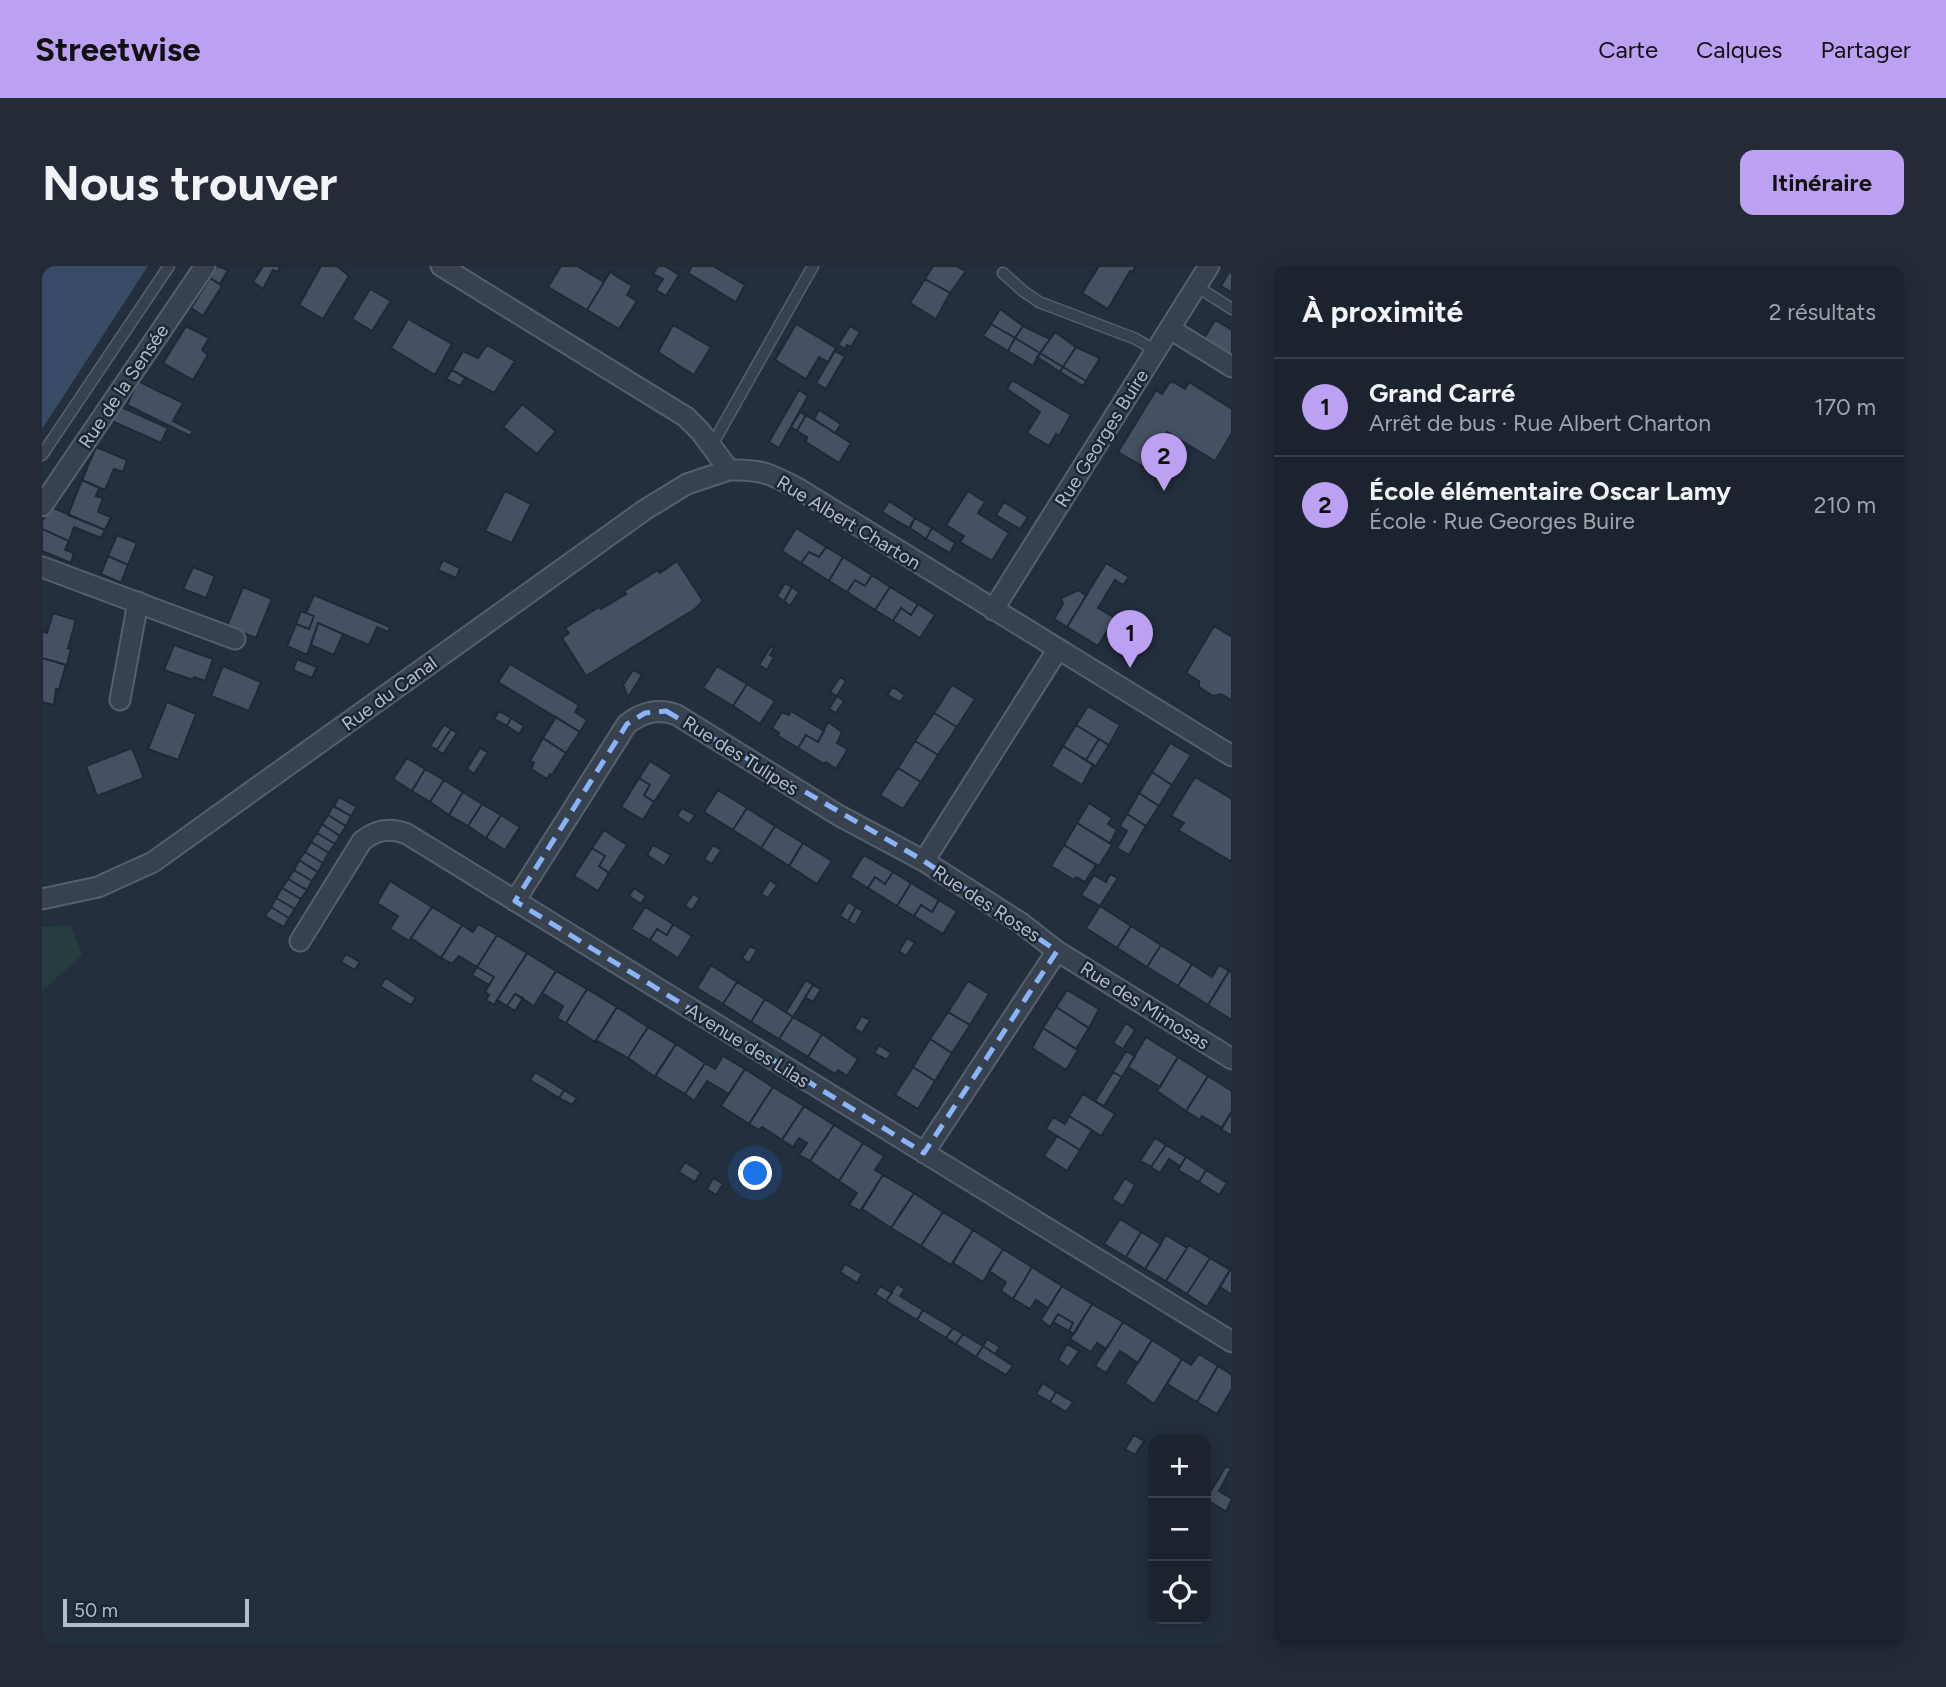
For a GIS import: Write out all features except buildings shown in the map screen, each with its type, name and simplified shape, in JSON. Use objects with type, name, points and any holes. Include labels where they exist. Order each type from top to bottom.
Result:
[{"type":"street","name":"Rue de la Sensée","points":[[42,506],[205,266]]},
{"type":"street","points":[[441,266],[686,417],[712,445],[729,470]]},
{"type":"street","name":"Rue Georges Buire","points":[[993,610],[1209,266]]},
{"type":"street","points":[[1170,329],[1232,367]]},
{"type":"street","name":"Rue Albert Charton","points":[[729,470],[752,469],[765,472],[799,489],[1232,757]]},
{"type":"street","name":"Rue du Canal","points":[[42,899],[98,887],[153,862],[646,509],[687,484],[729,470]]},
{"type":"street","points":[[42,567],[235,639]]},
{"type":"street","points":[[120,701],[138,602]]},
{"type":"street","name":"Rue des Roses","points":[[924,1153],[1057,951],[1021,923],[924,862],[1058,649]]},
{"type":"street","name":"Rue des Tulipes","points":[[515,901],[627,724],[645,713],[656,711],[677,715],[838,815],[924,862]]},
{"type":"street","name":"Avenue des Lilas","points":[[300,941],[362,841],[369,835],[388,829],[408,834],[1232,1342]]},
{"type":"street","name":"Rue des Mimosas","points":[[1057,951],[1232,1059]]},
{"type":"lane","points":[[42,455],[169,266]]},
{"type":"lane","points":[[712,445],[813,266]]},
{"type":"lane","points":[[1003,273],[1039,302],[1136,339],[1156,351]]},
{"type":"lane","points":[[1196,286],[1232,309]]},
{"type":"highlighted area","points":[[666,711],[924,861],[1057,951],[924,1153],[515,901],[627,724],[645,713]]},
{"type":"green space","points":[[71,925],[82,955],[42,991],[42,927]]},
{"type":"water","points":[[42,266],[148,266],[42,429]]},
{"type":"place","name":"École élémentaire Oscar Lamy","points":[[1164,491]]},
{"type":"place","name":"Grand Carré","points":[[1130,668]]}]
